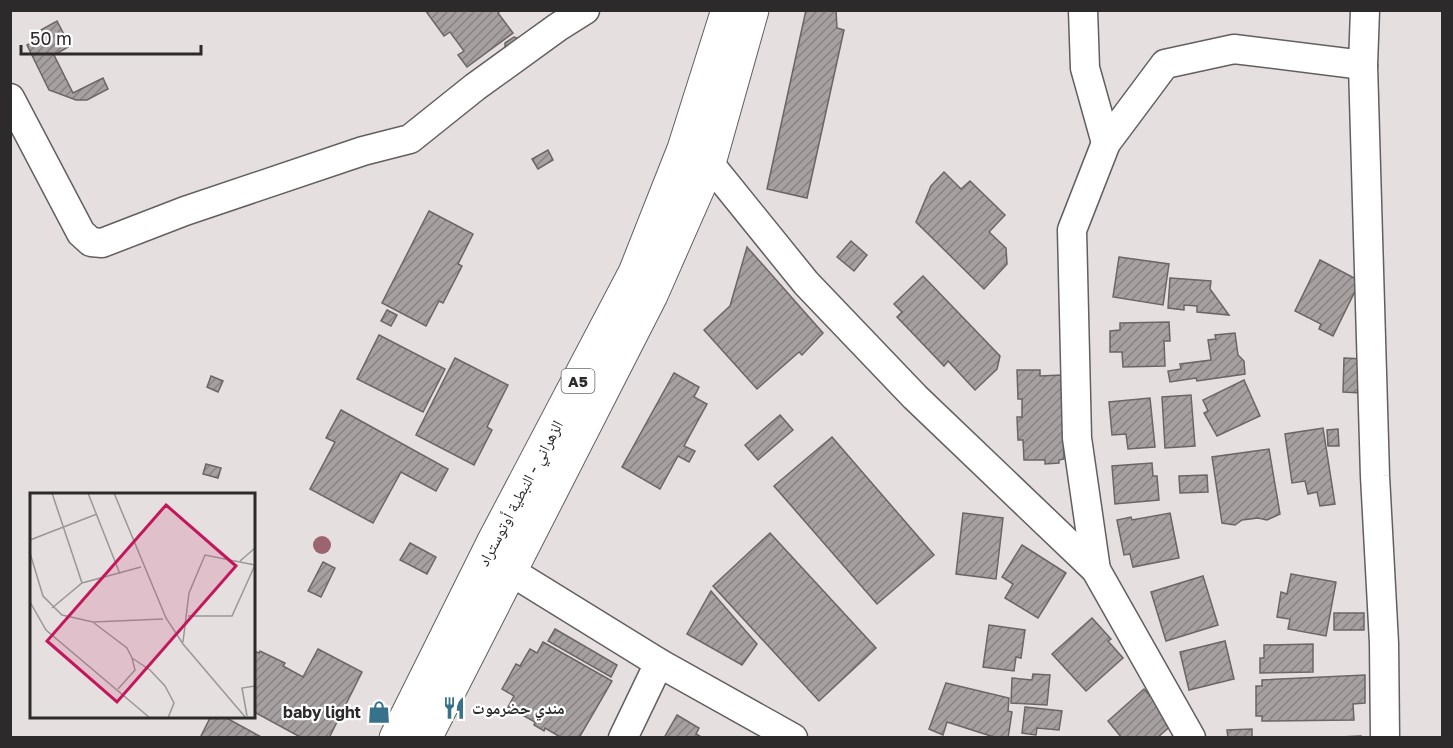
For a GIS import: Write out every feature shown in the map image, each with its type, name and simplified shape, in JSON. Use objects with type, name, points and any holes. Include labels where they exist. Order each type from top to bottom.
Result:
[{"type":"highway","name":"الزهراني - النبطية أوتوستراد","points":[[396,738],[493,543],[635,273],[684,149],[728,10]]},
{"type":"highway","name":"الزهراني - النبطية أوتوستراد","points":[[425,738],[651,295],[709,163],[752,10]]},
{"type":"street","points":[[10,99],[81,233],[91,242],[102,243],[185,211],[280,181],[363,151],[410,139],[552,19],[585,10]]},
{"type":"street","points":[[1083,10],[1085,68],[1106,143]]},
{"type":"street","points":[[1365,10],[1363,65],[1375,476],[1384,643],[1384,738]]},
{"type":"street","points":[[1096,570],[1077,438],[1072,230],[1106,143],[1165,64],[1234,49],[1363,65]]},
{"type":"street","points":[[709,163],[806,283],[915,397],[1096,570],[1191,738]]},
{"type":"street","points":[[510,571],[659,663],[793,738]]},
{"type":"street","points":[[623,738],[659,663]]},
{"type":"building","points":[[425,10],[501,10],[498,13],[513,33],[467,67],[458,55],[464,51],[450,32],[444,36]]},
{"type":"building","points":[[806,10],[836,10],[837,28],[844,30],[807,198],[767,189]]},
{"type":"building","points":[[57,21],[70,46],[54,55],[73,93],[103,78],[108,89],[87,100],[76,100],[49,90],[27,45],[42,37],[39,31]]},
{"type":"building","points":[[514,37],[519,39],[505,48],[505,43]]},
{"type":"building","points":[[548,150],[553,160],[538,169],[532,159]]},
{"type":"building","points":[[944,172],[961,189],[970,181],[1005,215],[989,232],[1006,248],[1007,264],[984,289],[916,222],[931,186]]},
{"type":"building","points":[[429,211],[473,234],[458,264],[462,266],[443,303],[439,301],[426,326],[382,303]]},
{"type":"building","points":[[851,241],[867,255],[854,271],[837,257]]},
{"type":"building","points":[[747,247],[823,333],[802,355],[799,352],[757,389],[704,330],[730,306]]},
{"type":"building","points":[[1119,257],[1169,264],[1163,305],[1113,297]]},
{"type":"building","points":[[1320,260],[1360,281],[1333,336],[1319,329],[1321,324],[1295,311]]},
{"type":"building","points":[[923,276],[1000,356],[997,369],[975,390],[948,361],[944,366],[897,317],[902,312],[894,304]]},
{"type":"building","points":[[1170,278],[1211,281],[1210,289],[1229,315],[1197,312],[1197,306],[1184,305],[1184,310],[1168,308]]},
{"type":"building","points":[[387,310],[397,315],[391,326],[381,321]]},
{"type":"building","points":[[1169,322],[1170,341],[1164,341],[1165,366],[1123,367],[1122,352],[1110,352],[1110,331],[1120,330],[1120,323]]},
{"type":"building","points":[[1235,333],[1238,355],[1244,361],[1245,374],[1197,381],[1196,378],[1170,382],[1168,371],[1181,369],[1180,364],[1211,360],[1208,340],[1216,339],[1215,335]]},
{"type":"building","points":[[379,335],[445,369],[423,412],[357,379]]},
{"type":"building","points":[[455,358],[508,385],[487,427],[492,430],[474,465],[416,435]]},
{"type":"building","points":[[1344,358],[1363,359],[1361,393],[1343,392]]},
{"type":"building","points":[[1017,370],[1040,370],[1040,376],[1061,375],[1064,459],[1059,460],[1059,463],[1045,464],[1045,460],[1024,460],[1023,440],[1018,440],[1017,417],[1022,417],[1022,399],[1018,399]]},
{"type":"building","points":[[674,373],[699,387],[694,397],[707,404],[684,446],[695,451],[689,462],[678,456],[660,489],[622,467]]},
{"type":"building","points":[[211,376],[223,381],[218,392],[207,387]]},
{"type":"building","points":[[1244,380],[1260,416],[1217,436],[1204,413],[1208,411],[1203,400]]},
{"type":"building","points":[[1191,395],[1195,446],[1165,448],[1162,397]]},
{"type":"building","points":[[1150,398],[1155,447],[1128,449],[1126,434],[1112,435],[1109,402]]},
{"type":"building","points":[[341,410],[448,469],[436,491],[401,472],[373,523],[310,489],[335,442],[326,438]]},
{"type":"building","points":[[780,415],[793,430],[758,460],[745,445]]},
{"type":"building","points":[[1323,428],[1335,504],[1320,506],[1317,492],[1308,494],[1305,481],[1292,483],[1285,434]]},
{"type":"building","points":[[1338,429],[1339,446],[1328,446],[1327,430]]},
{"type":"building","points":[[832,437],[934,555],[877,604],[774,486]]},
{"type":"building","points":[[1269,449],[1280,514],[1267,520],[1258,518],[1242,520],[1235,525],[1222,523],[1212,457]]},
{"type":"building","points":[[1152,463],[1153,476],[1157,476],[1159,500],[1115,504],[1112,466]]},
{"type":"building","points":[[206,464],[221,468],[218,478],[203,474]]},
{"type":"building","points":[[1207,475],[1208,492],[1180,493],[1179,476]]},
{"type":"building","points":[[963,513],[1003,518],[996,579],[956,574]]},
{"type":"building","points":[[1170,513],[1179,558],[1133,567],[1130,554],[1124,555],[1117,520],[1131,517],[1132,520]]},
{"type":"building","points":[[770,533],[876,648],[819,701],[713,586]]},
{"type":"building","points":[[410,543],[436,557],[427,574],[400,560]]},
{"type":"building","points":[[1022,545],[1066,573],[1038,618],[1005,598],[1013,584],[1002,577]]},
{"type":"building","points":[[323,562],[335,568],[321,597],[308,591]]},
{"type":"building","points":[[1291,574],[1336,582],[1326,636],[1288,629],[1290,619],[1277,617],[1281,592],[1287,594]]},
{"type":"building","points":[[1203,576],[1218,625],[1166,641],[1151,592]]},
{"type":"building","points":[[711,591],[757,644],[742,665],[687,634]]},
{"type":"building","points":[[1334,613],[1364,613],[1364,630],[1334,630]]},
{"type":"building","points":[[1092,618],[1111,639],[1108,641],[1123,658],[1086,691],[1052,654]]},
{"type":"building","points":[[989,625],[1025,630],[1021,658],[1016,657],[1014,671],[983,667]]},
{"type":"building","points":[[555,629],[617,665],[611,677],[548,641]]},
{"type":"building","points":[[1225,641],[1234,679],[1189,690],[1180,652]]},
{"type":"building","points":[[543,642],[612,681],[579,738],[562,738],[545,728],[544,731],[534,725],[535,722],[508,707],[514,696],[502,689],[516,664],[520,666],[530,649],[537,653]]},
{"type":"building","points":[[1313,644],[1313,672],[1260,673],[1260,658],[1264,658],[1264,645]]},
{"type":"building","points":[[318,649],[362,672],[329,738],[302,738],[255,713],[255,651],[259,653],[260,651],[285,663],[283,666],[303,677]]},
{"type":"building","points":[[1033,674],[1050,675],[1047,705],[1011,703],[1012,678],[1032,680]]},
{"type":"building","points":[[1365,675],[1365,703],[1353,704],[1354,720],[1262,721],[1262,716],[1256,716],[1256,686],[1262,686],[1262,680]]},
{"type":"building","points":[[946,683],[1009,698],[1008,711],[1012,712],[1008,738],[997,738],[947,722],[943,735],[929,729]]},
{"type":"building","points":[[1144,689],[1174,723],[1157,738],[1122,738],[1108,721]]},
{"type":"building","points":[[1025,707],[1062,711],[1059,730],[1037,728],[1036,735],[1022,733]]},
{"type":"building","points":[[677,715],[699,728],[696,734],[703,738],[664,738]]},
{"type":"building","points":[[210,718],[227,718],[263,738],[200,738]]},
{"type":"building","points":[[1252,729],[1252,738],[1228,738],[1227,730]]},
{"type":"building","points":[[1361,736],[1361,738],[1315,738]]},
{"type":"place","name":"مندي حضرموت","points":[[454,708]]},
{"type":"place","name":"baby light","points":[[379,712]]}]
